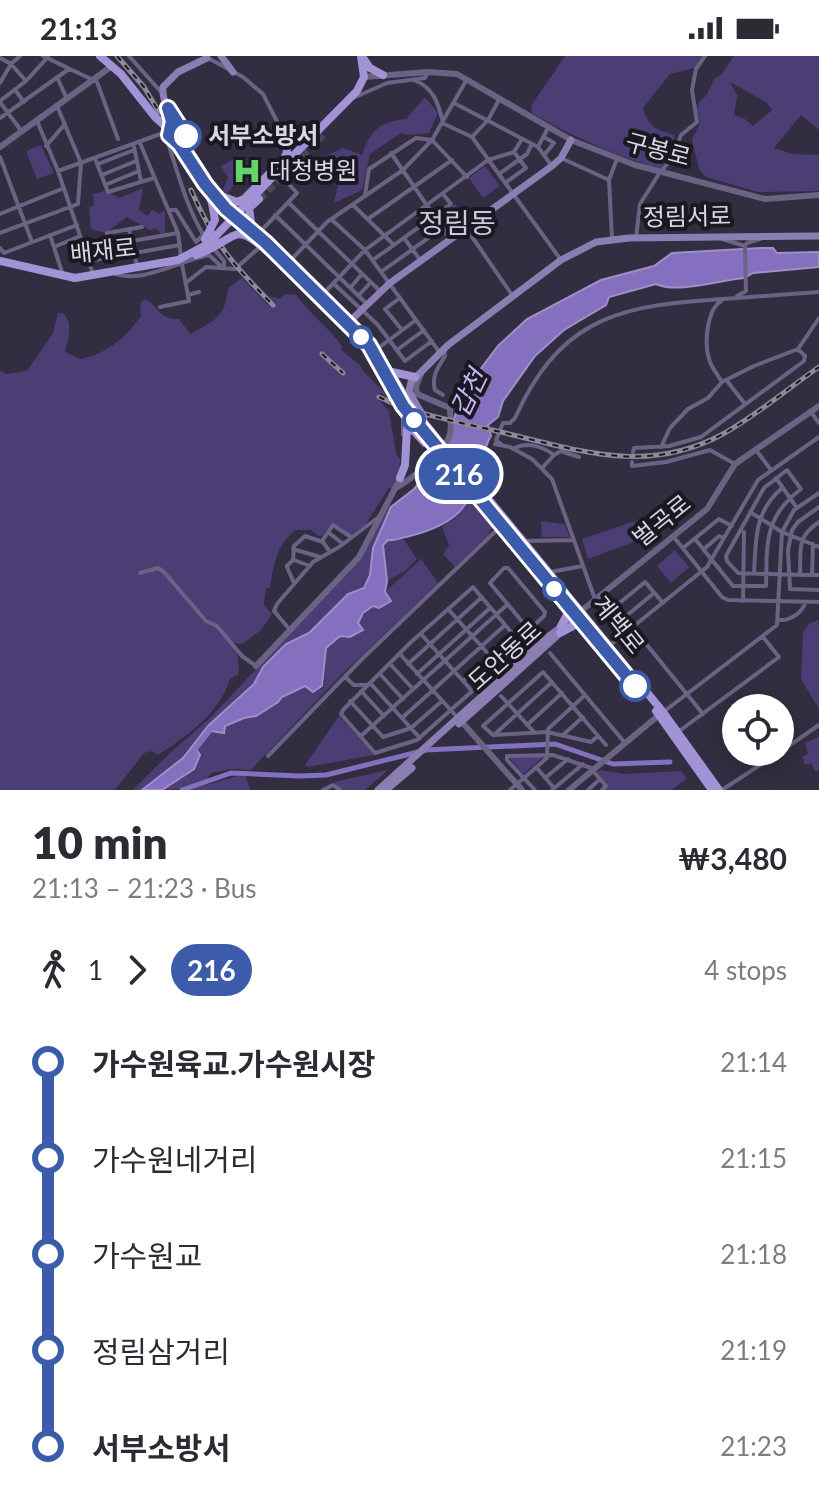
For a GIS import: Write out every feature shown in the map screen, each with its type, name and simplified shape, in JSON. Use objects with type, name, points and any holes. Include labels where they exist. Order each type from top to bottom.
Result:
[{"type":"main road","points":[[93,56],[110,67],[169,132],[226,209],[290,261],[318,292]]},
{"type":"main road","points":[[100,56],[150,118],[186,145],[217,193],[377,349],[408,403]]},
{"type":"main road","points":[[221,56],[233,72]]},
{"type":"main road","points":[[361,56],[370,68],[383,75]]},
{"type":"main road","points":[[217,193],[230,200],[241,201],[294,156],[351,99],[363,79],[361,56]]},
{"type":"main road","points":[[200,167],[194,149],[162,94],[170,78],[208,57]]},
{"type":"main road","points":[[323,135],[349,108],[351,99]]},
{"type":"main road","points":[[153,115],[164,120],[168,108]]},
{"type":"main road","points":[[168,108],[169,132]]},
{"type":"main road","points":[[286,139],[296,145],[309,141]]},
{"type":"main road","points":[[283,163],[288,148],[286,139]]},
{"type":"main road","points":[[349,323],[390,283],[552,166],[561,158],[571,140]]},
{"type":"main road","name":"배재로","points":[[0,261],[75,278],[125,274],[185,259],[283,163]]},
{"type":"main road","points":[[203,240],[215,220],[205,184]]},
{"type":"main road","points":[[259,199],[249,208],[249,217],[259,237]]},
{"type":"main road","points":[[185,259],[226,237],[238,234],[251,237],[302,284],[318,292]]},
{"type":"main road","name":"정림서로","points":[[418,376],[442,351],[512,295],[561,260],[596,242],[636,238],[819,236]]},
{"type":"main road","points":[[349,323],[369,345],[416,416]]},
{"type":"main road","points":[[390,370],[402,376],[418,376]]},
{"type":"main road","points":[[408,403],[409,391],[418,376]]},
{"type":"main road","name":"계백로","points":[[416,416],[437,446],[549,572],[592,633],[678,732],[721,790]]},
{"type":"main road","name":"계백로","points":[[416,416],[437,446]]},
{"type":"main road","points":[[400,478],[405,465],[407,429],[411,428],[425,443],[437,446]]},
{"type":"main road","name":"계백로","points":[[479,492],[558,593],[609,646],[661,714],[712,790]]},
{"type":"main road","points":[[558,593],[568,613],[560,630]]},
{"type":"main road","name":"도안동로","points":[[460,720],[498,693],[547,641],[579,613]]},
{"type":"main road","points":[[560,630],[576,624],[592,633]]},
{"type":"main road","name":"도안동로","points":[[386,790],[539,649]]},
{"type":"main road","points":[[378,790],[437,742]]},
{"type":"street","points":[[0,83],[11,64],[20,56]]},
{"type":"street","points":[[130,56],[162,94]]},
{"type":"street","points":[[636,238],[640,204],[673,156],[681,135],[697,122],[692,90],[696,69],[705,56]]},
{"type":"street","points":[[22,132],[0,101],[26,81],[46,57],[97,83],[118,139]]},
{"type":"street","points":[[208,57],[263,94],[294,156]]},
{"type":"street","points":[[0,58],[11,64],[26,81]]},
{"type":"street","points":[[1,144],[110,67]]},
{"type":"street","points":[[0,118],[69,69]]},
{"type":"street","points":[[351,99],[387,83],[425,78],[428,72]]},
{"type":"street","name":"구봉로","points":[[363,79],[448,72],[467,79],[571,140],[617,159],[761,199],[819,195]]},
{"type":"street","points":[[57,77],[67,99]]},
{"type":"street","points":[[363,79],[364,93]]},
{"type":"street","points":[[290,261],[331,218],[403,170],[432,140],[467,79]]},
{"type":"street","points":[[413,80],[422,83],[434,94],[443,122],[472,137],[561,260]]},
{"type":"street","points":[[15,90],[24,102]]},
{"type":"street","points":[[472,137],[488,120],[500,98]]},
{"type":"street","points":[[454,103],[538,147],[552,166]]},
{"type":"street","points":[[0,233],[78,204],[81,163],[57,106]]},
{"type":"street","points":[[37,121],[92,263],[94,276]]},
{"type":"street","points":[[46,146],[65,123]]},
{"type":"street","points":[[538,147],[549,126]]},
{"type":"street","points":[[154,178],[108,192],[97,162],[169,132],[168,143],[189,199],[189,211],[203,240]]},
{"type":"street","points":[[544,137],[554,143],[544,155]]},
{"type":"street","points":[[365,196],[369,169],[412,138],[432,140],[467,177]]},
{"type":"street","points":[[318,292],[333,283],[365,250],[488,160],[514,152],[522,139]]},
{"type":"street","points":[[499,174],[527,154],[532,144]]},
{"type":"street","points":[[58,171],[136,146]]},
{"type":"street","points":[[136,146],[141,181]]},
{"type":"street","points":[[136,146],[178,233],[185,259],[188,298]]},
{"type":"street","points":[[505,183],[526,168],[514,152]]},
{"type":"street","points":[[391,153],[450,239]]},
{"type":"street","points":[[0,157],[32,242]]},
{"type":"street","points":[[561,158],[609,180]]},
{"type":"street","points":[[612,239],[609,180],[617,159]]},
{"type":"street","points":[[368,219],[452,160]]},
{"type":"street","points":[[102,175],[136,161]]},
{"type":"street","points":[[105,185],[139,171]]},
{"type":"street","points":[[187,282],[206,267],[239,268],[275,215],[297,193],[286,181]]},
{"type":"street","points":[[0,214],[64,188]]},
{"type":"street","points":[[373,260],[451,204],[443,194]]},
{"type":"street","points":[[288,202],[380,291]]},
{"type":"street","points":[[352,205],[394,245]]},
{"type":"street","points":[[169,210],[176,210],[224,261],[224,269]]},
{"type":"street","points":[[275,215],[358,295],[405,361],[432,341]]},
{"type":"street","points":[[331,218],[365,250],[442,351],[445,356],[433,384],[435,390],[443,395]]},
{"type":"street","points":[[408,219],[416,230]]},
{"type":"street","points":[[0,248],[4,253],[77,225]]},
{"type":"street","points":[[110,246],[107,233],[142,227]]},
{"type":"street","points":[[381,272],[442,228]]},
{"type":"street","points":[[466,228],[512,295]]},
{"type":"street","points":[[129,229],[137,269]]},
{"type":"street","points":[[85,249],[178,233]]},
{"type":"street","points":[[50,235],[63,276]]},
{"type":"street","points":[[54,247],[80,236]]},
{"type":"street","points":[[745,404],[725,382],[708,356],[708,328],[716,303],[745,293],[747,243],[770,236]]},
{"type":"street","points":[[259,237],[275,260]]},
{"type":"street","points":[[716,237],[745,247]]},
{"type":"street","points":[[404,238],[421,261]]},
{"type":"street","points":[[92,263],[180,245]]},
{"type":"street","points":[[92,263],[99,248]]},
{"type":"street","points":[[125,274],[209,255],[224,269]]},
{"type":"street","points":[[350,287],[362,274]]},
{"type":"street","points":[[358,295],[371,282]]},
{"type":"street","points":[[333,283],[365,307]]},
{"type":"street","points":[[160,307],[199,292]]},
{"type":"street","points":[[502,445],[496,440],[502,425],[515,418],[538,373],[562,346],[581,332],[615,315],[642,307],[819,292]]},
{"type":"street","points":[[400,297],[385,309],[402,330]]},
{"type":"street","points":[[188,298],[195,298]]},
{"type":"street","points":[[661,447],[665,436],[684,412],[708,398],[725,382],[754,366],[798,349],[819,318]]},
{"type":"street","points":[[377,349],[416,320]]},
{"type":"street","points":[[397,350],[424,330]]},
{"type":"street","points":[[633,452],[634,448],[661,447],[701,437],[804,361],[805,356],[798,349]]},
{"type":"street","points":[[396,488],[444,446],[450,433],[450,408],[417,394],[418,376]]},
{"type":"street","name":"벌곡로","points":[[579,613],[713,502],[735,464],[819,406]]},
{"type":"street","points":[[811,412],[819,423]]},
{"type":"street","points":[[140,573],[158,568],[164,572],[206,621],[217,626],[242,656],[256,666],[359,557],[396,488],[416,416]]},
{"type":"street","points":[[609,646],[702,572],[713,560],[758,480],[819,437]]},
{"type":"street","points":[[495,444],[513,449],[543,467],[552,479],[595,599]]},
{"type":"street","points":[[513,449],[518,445],[537,446],[554,455]]},
{"type":"street","points":[[632,464],[676,460],[707,450],[735,464]]},
{"type":"street","points":[[756,450],[771,470]]},
{"type":"street","points":[[543,467],[561,451],[579,457]]},
{"type":"street","points":[[695,539],[733,586],[766,586],[766,574],[770,524],[783,503],[801,489],[787,470],[764,488],[726,556],[727,561],[738,573],[766,574],[780,575],[819,575]]},
{"type":"street","points":[[776,478],[797,508]]},
{"type":"street","points":[[754,574],[760,518],[773,496],[782,488]]},
{"type":"street","points":[[569,790],[661,714],[774,629],[779,620],[782,532],[797,508],[819,493]]},
{"type":"street","points":[[819,507],[798,522],[790,535],[789,574],[790,589],[819,590]]},
{"type":"street","points":[[749,512],[782,532],[816,545],[812,575]]},
{"type":"street","points":[[290,630],[274,609],[294,583],[320,557],[343,544],[382,514]]},
{"type":"street","points":[[683,548],[719,519],[732,526]]},
{"type":"street","points":[[800,575],[801,540],[805,532],[819,522]]},
{"type":"street","points":[[322,541],[333,525],[351,537]]},
{"type":"street","points":[[268,756],[502,525]]},
{"type":"street","points":[[742,531],[756,533]]},
{"type":"street","points":[[742,531],[743,601]]},
{"type":"street","points":[[328,532],[343,544]]},
{"type":"street","points":[[293,560],[293,549],[305,536],[322,541],[330,552]]},
{"type":"street","points":[[673,536],[722,597],[780,603],[819,602]]},
{"type":"street","points":[[704,549],[719,536],[725,539]]},
{"type":"street","points":[[523,541],[574,540]]},
{"type":"street","points":[[293,549],[320,557]]},
{"type":"street","points":[[293,560],[286,565],[294,583]]},
{"type":"street","points":[[293,560],[310,566]]},
{"type":"street","points":[[549,572],[583,566]]},
{"type":"street","points":[[529,630],[545,612],[508,568],[490,581],[508,604],[529,630],[538,641],[539,649],[550,653]]},
{"type":"street","name":"벌곡로","points":[[645,582],[663,603]]},
{"type":"street","name":"계백로","points":[[623,636],[605,615],[645,582]]},
{"type":"street","points":[[473,587],[482,597],[523,646],[420,738],[375,753],[341,714],[350,701],[473,587]]},
{"type":"street","points":[[604,592],[703,714]]},
{"type":"street","points":[[624,618],[654,593]]},
{"type":"street","points":[[408,664],[482,597]]},
{"type":"street","points":[[779,620],[791,618],[803,609],[805,603]]},
{"type":"street","points":[[361,736],[508,604]]},
{"type":"street","points":[[417,674],[490,608]]},
{"type":"street","points":[[448,609],[500,667]]},
{"type":"street","points":[[402,718],[505,625]]},
{"type":"street","points":[[529,630],[547,641],[550,653],[625,743]]},
{"type":"street","points":[[421,634],[472,691]]},
{"type":"street","points":[[463,681],[514,636]]},
{"type":"street","points":[[678,732],[779,657],[763,637]]},
{"type":"street","points":[[400,654],[522,790]]},
{"type":"street","points":[[390,664],[413,689]]},
{"type":"street","points":[[598,736],[591,742],[564,734],[534,732],[493,735],[483,726],[543,672],[606,745]]},
{"type":"street","points":[[380,673],[403,699]]},
{"type":"street","points":[[345,677],[354,685],[369,684],[420,738]]},
{"type":"street","points":[[493,735],[552,682]]},
{"type":"street","points":[[361,691],[384,716]]},
{"type":"street","points":[[498,693],[534,732]]},
{"type":"street","points":[[527,725],[562,693]]},
{"type":"street","points":[[510,790],[548,753],[548,734],[585,695]]},
{"type":"street","points":[[350,701],[383,737],[411,728],[442,701]]},
{"type":"street","points":[[564,734],[583,717]]},
{"type":"street","points":[[794,742],[819,725]]},
{"type":"street","points":[[535,790],[507,760],[508,756],[548,753],[568,758],[595,769],[606,786],[602,790]]},
{"type":"street","points":[[545,778],[568,758]]},
{"type":"street","points":[[536,767],[553,789],[583,764]]},
{"type":"street","points":[[721,790],[758,766]]},
{"type":"street","points":[[588,790],[600,779]]},
{"type":"street","points":[[323,790],[333,785],[340,790]]},
{"type":"shaded area","points":[[565,56],[703,56],[694,68],[670,74],[643,108],[654,127],[675,135],[670,155],[660,169],[594,145],[532,113],[531,106]]},
{"type":"shaded area","points":[[734,56],[819,56],[819,130],[801,115],[774,148],[792,154],[819,155],[819,191],[758,192],[706,177],[699,169],[692,139],[700,123],[697,109],[714,79],[721,75]],"holes":[[[730,82],[766,102],[772,110],[753,126],[734,115],[737,95]]]},
{"type":"shaded area","points":[[425,97],[438,113],[429,133],[401,133],[370,154],[362,190],[334,203],[339,181],[311,181],[305,175],[303,166],[343,148],[362,155],[377,129],[389,122],[406,119]]},
{"type":"shaded area","points":[[41,145],[54,173],[37,179],[26,151]]},
{"type":"shaded area","points":[[236,158],[236,178],[225,194],[222,191],[228,178],[221,166]]},
{"type":"shaded area","points":[[485,166],[500,186],[483,198],[469,178]]},
{"type":"shaded area","points":[[143,188],[139,210],[147,216],[152,210],[159,214],[165,210],[165,234],[156,228],[150,230],[127,217],[105,233],[91,229],[89,207],[94,205],[93,194],[104,191],[120,198]]},
{"type":"shaded area","points":[[455,204],[468,223],[450,236],[437,217]]},
{"type":"shaded area","points":[[242,278],[270,307],[276,303],[269,296],[280,299],[285,294],[296,295],[337,339],[341,350],[360,365],[389,397],[380,393],[377,398],[389,411],[396,453],[400,459],[399,474],[392,489],[389,488],[365,525],[350,535],[332,523],[323,535],[318,536],[311,530],[295,530],[289,536],[277,556],[270,588],[266,588],[264,605],[272,614],[261,630],[242,644],[232,643],[238,656],[239,674],[230,679],[219,703],[201,723],[158,755],[152,751],[144,753],[115,790],[0,790],[0,370],[6,374],[27,371],[53,333],[58,313],[63,313],[69,326],[65,352],[80,359],[107,349],[122,338],[141,316],[140,304],[144,299],[166,317],[179,319],[190,334],[217,317],[224,306],[228,288]]},
{"type":"shaded area","points":[[470,501],[492,528],[455,567],[443,554],[449,545],[442,527]]},
{"type":"shaded area","points":[[389,505],[391,507],[373,548],[370,576],[364,588],[348,594],[309,633],[286,644],[263,667],[254,684],[208,726],[183,758],[142,790],[133,790],[209,719],[360,559]]},
{"type":"shaded area","points":[[541,521],[564,524],[570,537],[542,537]]},
{"type":"shaded area","points":[[635,521],[641,539],[588,559],[582,539]]},
{"type":"shaded area","points":[[402,537],[417,559],[387,581],[383,545],[388,540]]},
{"type":"shaded area","points":[[675,550],[689,567],[671,583],[657,566]]},
{"type":"shaded area","points":[[421,559],[438,583],[337,679],[251,770],[232,769],[211,773],[196,785],[162,790],[194,769],[194,747],[211,731],[257,716],[282,697],[305,686],[313,692],[324,688],[326,648],[340,636],[345,638],[363,629],[358,623],[364,614],[390,601],[385,592]]},
{"type":"shaded area","points":[[819,620],[819,709],[801,679],[803,632],[810,623]]},
{"type":"shaded area","points":[[339,716],[374,755],[308,767],[305,765]]},
{"type":"shaded area","points":[[819,737],[819,771],[815,771],[811,763],[805,765],[802,757],[808,754],[805,743]]},
{"type":"shaded area","points":[[509,757],[544,757],[523,774]]},
{"type":"shaded area","points":[[388,770],[365,790],[342,790],[334,782]]},
{"type":"shaded area","points":[[681,771],[687,778],[672,790],[604,790],[608,786],[597,772],[625,774]]},
{"type":"shaded area","points":[[245,774],[250,790],[188,790]]},
{"type":"water","points":[[773,248],[777,253],[819,252],[819,267],[753,273],[744,278],[687,287],[656,284],[609,297],[606,305],[564,330],[535,356],[503,401],[498,417],[488,425],[491,436],[481,472],[470,498],[462,508],[433,529],[388,540],[383,545],[387,581],[385,592],[391,601],[379,608],[373,606],[363,613],[358,623],[363,630],[350,637],[340,636],[326,648],[322,686],[313,692],[305,686],[282,697],[256,716],[225,726],[224,733],[211,731],[195,747],[200,755],[194,769],[162,790],[142,790],[183,758],[208,726],[254,684],[263,667],[286,644],[309,633],[348,594],[364,588],[370,575],[373,548],[391,507],[414,489],[434,465],[450,440],[452,422],[470,383],[498,346],[527,319],[601,280],[654,266],[672,253]]},
{"type":"waterway","name":"갑천","points":[[193,752],[209,732]]},
{"type":"waterway","points":[[182,790],[231,773],[326,775],[426,750],[555,744],[613,764],[670,762]]},
{"type":"tunnel","points":[[259,199],[323,135]]},
{"type":"railway","points":[[117,56],[144,87],[159,112]]},
{"type":"railway","points":[[191,190],[208,225],[226,252],[273,305]]},
{"type":"railway","points":[[322,354],[343,373]]},
{"type":"railway","points":[[379,397],[426,414],[564,447],[616,456],[643,456],[696,446],[723,434],[819,367]]},
{"type":"bus line","name":"216","points":[[186,136],[168,108],[172,121],[169,135],[179,144],[213,195],[369,345],[403,406],[635,686]]},
{"type":"place","name":"서부소방서","points":[[186,136]]},
{"type":"place","name":"대청병원","points":[[247,171]]},
{"type":"district","name":"정림동","points":[[457,223]]}]
